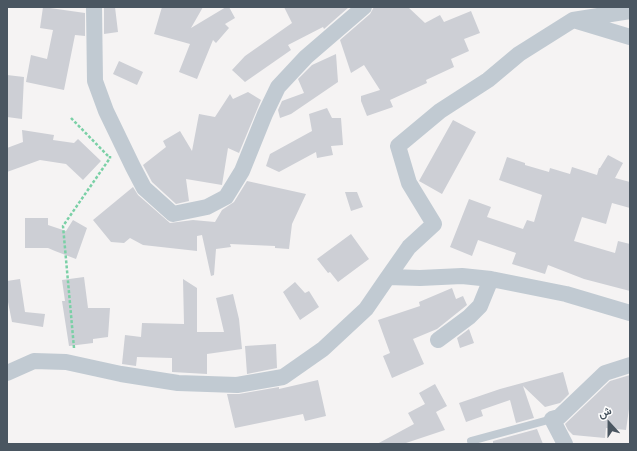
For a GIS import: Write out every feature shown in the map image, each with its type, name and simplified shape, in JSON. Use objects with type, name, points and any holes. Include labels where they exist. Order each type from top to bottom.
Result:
[{"type":"street","points":[[94,7],[95,81],[106,111],[144,188],[173,214],[207,207],[226,197],[242,171],[265,114],[278,87],[306,57],[364,7]]},
{"type":"street","points":[[7,373],[34,361],[66,362],[121,374],[178,383],[238,385],[283,378],[322,349],[366,309],[409,247],[434,224],[408,183],[398,146],[440,111],[488,80],[519,54],[573,20],[630,11]]},
{"type":"street","points":[[573,20],[630,37]]},
{"type":"street","points":[[388,277],[420,278],[462,276],[491,280],[566,294],[630,313]]},
{"type":"street","points":[[438,340],[469,317],[480,306],[491,280]]},
{"type":"street","points":[[565,444],[552,418],[559,417],[605,373],[630,365]]},
{"type":"lane","points":[[471,441],[552,418]]},
{"type":"path","points":[[71,118],[110,158]]},
{"type":"path","points":[[76,364],[63,226],[110,158],[109,150]]},
{"type":"building","points":[[43,7],[85,13],[85,36],[75,35],[64,90],[26,82],[31,55],[47,59],[53,30],[40,28]]},
{"type":"building","points":[[104,7],[115,7],[118,32],[104,34]]},
{"type":"building","points":[[162,7],[203,7],[191,28],[226,7],[229,7],[235,18],[225,24],[229,28],[216,43],[213,40],[197,79],[179,72],[190,44],[154,34]]},
{"type":"building","points":[[284,7],[349,7],[324,29],[323,27],[288,45],[291,50],[245,82],[232,70],[245,56],[292,23]]},
{"type":"building","points":[[374,7],[408,7],[425,23],[440,15],[444,22],[471,11],[480,33],[464,39],[469,51],[451,59],[454,67],[426,80],[427,83],[390,100],[393,107],[367,116],[361,101],[361,96],[380,90],[364,65],[351,73],[340,40],[370,14]]},
{"type":"building","points":[[336,54],[338,82],[291,114],[280,118],[278,110],[282,101],[304,93],[298,79],[312,65]]},
{"type":"building","points":[[119,61],[143,72],[137,85],[113,74]]},
{"type":"building","points":[[7,75],[24,77],[22,119],[7,117]]},
{"type":"building","points":[[248,92],[261,100],[239,153],[228,148],[222,185],[186,179],[189,201],[176,204],[152,182],[143,165],[166,147],[163,141],[180,131],[192,151],[199,114],[215,117],[230,94],[233,99]]},
{"type":"building","points":[[327,108],[332,118],[341,118],[343,145],[331,146],[333,155],[317,158],[316,152],[279,172],[266,166],[270,154],[312,131],[309,114]]},
{"type":"building","points":[[453,120],[476,132],[442,194],[419,181]]},
{"type":"building","points":[[22,130],[54,135],[53,140],[74,143],[78,139],[101,161],[83,180],[66,164],[40,160],[7,172],[7,148],[23,142]]},
{"type":"building","points":[[608,155],[623,163],[615,178],[630,182],[630,208],[612,203],[606,224],[582,217],[574,241],[615,253],[618,241],[630,244],[630,291],[584,279],[548,265],[545,274],[512,264],[516,253],[478,240],[472,256],[450,247],[469,199],[491,207],[487,217],[523,229],[527,220],[534,222],[542,195],[499,180],[507,157],[525,163],[525,165],[549,172],[550,168],[570,174],[572,167],[597,175],[599,168]]},
{"type":"building","points":[[247,181],[306,194],[292,224],[289,249],[275,248],[275,246],[230,244],[231,247],[216,249],[214,275],[211,276],[202,235],[197,236],[197,251],[143,245],[130,238],[124,243],[111,242],[93,220],[133,187],[138,195],[170,223],[193,220],[215,222],[222,210],[234,202]]},
{"type":"building","points":[[345,192],[357,192],[363,207],[351,211]]},
{"type":"building","points":[[25,218],[48,218],[48,225],[66,231],[73,220],[87,228],[76,259],[48,248],[25,248]]},
{"type":"building","points":[[351,234],[369,259],[338,282],[330,272],[328,273],[317,259]]},
{"type":"building","points":[[84,277],[88,308],[110,308],[108,337],[93,339],[93,343],[69,346],[62,301],[65,301],[62,280]]},
{"type":"building","points":[[20,279],[25,312],[45,314],[43,327],[12,322],[8,302],[7,303],[7,281]]},
{"type":"building","points":[[183,279],[197,288],[197,332],[224,332],[216,298],[233,294],[239,319],[242,349],[207,354],[207,374],[172,372],[172,358],[137,357],[136,366],[122,364],[125,335],[141,337],[142,323],[184,324]]},
{"type":"building","points":[[295,282],[305,293],[309,291],[319,307],[300,320],[283,292]]},
{"type":"building","points":[[452,288],[456,299],[463,296],[467,305],[437,329],[413,339],[424,364],[392,378],[383,356],[390,353],[378,320],[420,306],[419,302]]},
{"type":"building","points":[[469,329],[474,343],[460,348],[457,338]]},
{"type":"building","points":[[276,344],[277,368],[247,374],[245,346]]},
{"type":"building","points":[[563,372],[569,394],[560,403],[545,407],[523,386],[534,418],[516,423],[510,400],[481,410],[483,416],[466,422],[459,403],[500,389]]},
{"type":"building","points":[[630,375],[630,402],[626,430],[606,428],[605,438],[573,435],[568,430],[565,424],[610,381]]},
{"type":"building","points":[[318,380],[326,416],[305,421],[303,414],[235,428],[227,394],[239,394],[279,387],[279,389]]},
{"type":"building","points":[[435,384],[447,406],[436,412],[445,430],[403,444],[377,444],[414,424],[408,413],[425,404],[419,393]]},
{"type":"building","points":[[537,429],[543,444],[493,444],[493,441]]}]
